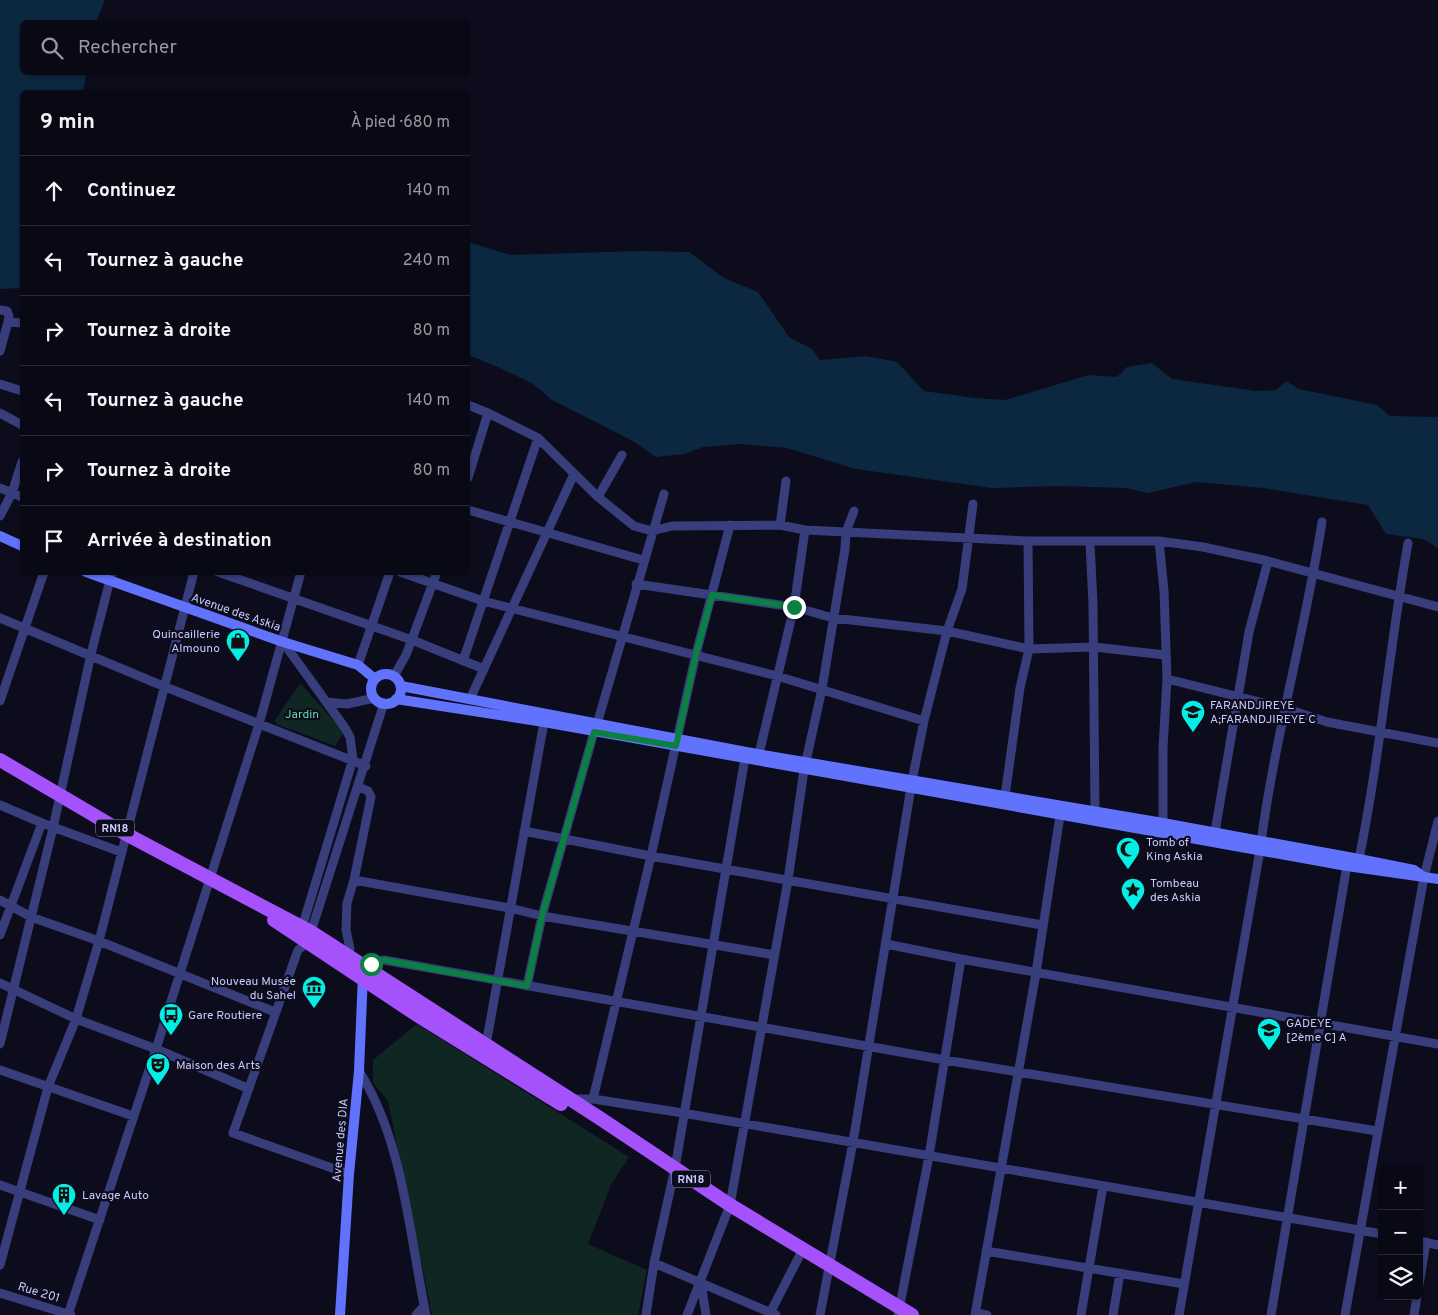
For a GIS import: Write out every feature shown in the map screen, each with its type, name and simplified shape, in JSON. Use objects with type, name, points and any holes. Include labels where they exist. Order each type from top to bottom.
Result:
[{"type":"main road","name":"RN18","points":[[0,760],[126,834],[232,891],[303,938],[473,1037],[730,1205],[803,1249],[899,1311],[912,1315]]},
{"type":"main road","name":"RN18","points":[[303,938],[348,956],[363,973],[574,1112],[675,1168]]},
{"type":"street","points":[[0,310],[7,310],[10,316],[0,351]]},
{"type":"street","points":[[8,322],[20,323]]},
{"type":"street","points":[[0,384],[20,390]]},
{"type":"street","points":[[470,407],[488,413],[538,438],[598,497],[634,526],[652,531],[672,526],[780,525],[805,530],[1028,541],[1090,543],[1096,540],[1159,541],[1203,547],[1268,560],[1438,608]]},
{"type":"street","points":[[0,413],[20,424]]},
{"type":"street","points":[[470,472],[488,413]]},
{"type":"street","points":[[463,661],[538,438]]},
{"type":"street","points":[[598,497],[622,455]]},
{"type":"street","points":[[0,516],[12,493],[20,468]]},
{"type":"street","points":[[470,699],[574,474]]},
{"type":"street","points":[[780,525],[786,481]]},
{"type":"street","points":[[0,488],[20,496]]},
{"type":"street","points":[[527,986],[542,916],[636,584],[664,494]]},
{"type":"street","points":[[820,1315],[853,1142],[912,784],[924,721],[947,631],[962,589],[967,537],[973,504]]},
{"type":"street","points":[[470,511],[643,560]]},
{"type":"street","points":[[687,1315],[701,1284],[730,1205],[788,880],[805,766],[822,689],[845,550],[846,532],[854,511]]},
{"type":"street","points":[[1179,1315],[1231,1008],[1261,845],[1266,802],[1284,708],[1314,573],[1322,522]]},
{"type":"street","points":[[593,1099],[651,856],[696,654],[730,525]]},
{"type":"street","points":[[759,754],[794,607],[805,530]]},
{"type":"street","points":[[0,536],[20,545]]},
{"type":"street","points":[[1005,796],[1020,688],[1029,649],[1028,541]]},
{"type":"street","points":[[1159,541],[1164,591],[1167,679],[1163,748],[1163,823]]},
{"type":"street","points":[[1090,543],[1094,647],[1094,812]]},
{"type":"street","points":[[1271,1315],[1321,1022],[1381,734],[1408,543]]},
{"type":"street","points":[[1215,832],[1249,632],[1268,560]]},
{"type":"street","points":[[0,701],[43,575]]},
{"type":"street","points":[[0,1264],[48,1087],[76,1018],[99,941],[163,686],[193,575]]},
{"type":"street","points":[[227,575],[412,640],[484,670]]},
{"type":"street","points":[[69,1315],[259,724],[300,575]]},
{"type":"street","points":[[358,665],[389,575]]},
{"type":"street","points":[[409,575],[483,601],[777,676],[924,721]]},
{"type":"street","points":[[394,676],[412,640],[436,575]]},
{"type":"street","points":[[0,1044],[53,828],[91,654],[111,577]]},
{"type":"street","name":"Avenue des Askia","points":[[111,577],[184,608],[358,665],[368,670],[375,679]]},
{"type":"street","points":[[636,584],[794,607],[833,618],[947,631],[1029,649],[1094,647],[1165,655]]},
{"type":"street","points":[[0,618],[91,654],[163,686],[353,759],[366,766]]},
{"type":"street","points":[[283,642],[348,732],[353,759],[303,938]]},
{"type":"street","points":[[349,1174],[233,1133],[247,1088],[366,766],[379,701],[371,689],[375,679],[384,674],[394,676],[400,686],[396,699]]},
{"type":"street","points":[[1167,679],[1284,708],[1327,722],[1381,734],[1438,743]]},
{"type":"street","points":[[400,686],[470,699],[596,728],[745,756],[1353,862],[1414,870],[1424,877],[1438,879]]},
{"type":"street","points":[[326,702],[348,704],[396,699],[544,722],[596,728]]},
{"type":"street","points":[[486,1045],[544,722]]},
{"type":"street","points":[[745,756],[759,754],[805,766]]},
{"type":"street","points":[[646,1315],[654,1263],[675,1168],[745,756]]},
{"type":"street","points":[[912,784],[1005,796],[1061,811],[1094,812],[1215,832],[1261,845]]},
{"type":"street","points":[[348,956],[350,949],[346,917],[347,903],[354,880],[371,797],[368,791],[359,787]]},
{"type":"street","points":[[0,804],[53,828],[121,852]]},
{"type":"street","points":[[987,1315],[975,1314],[1036,973],[1061,811]]},
{"type":"street","points":[[1345,1315],[1377,1131],[1397,1036],[1424,877],[1438,821]]},
{"type":"street","points":[[0,935],[42,823]]},
{"type":"street","points":[[524,830],[651,856],[1042,925]]},
{"type":"street","points":[[354,880],[510,908],[542,916],[775,955]]},
{"type":"street","points":[[0,900],[31,917],[99,941],[275,1012]]},
{"type":"street","points":[[886,944],[1036,973],[1438,1044]]},
{"type":"street","points":[[899,1311],[929,1156],[961,959]]},
{"type":"street","points":[[363,973],[377,961],[384,960],[869,1045],[944,1060],[1377,1131]]},
{"type":"street","name":"Avenue des DIA","points":[[340,1315],[349,1174],[359,1071],[363,973]]},
{"type":"street","points":[[0,983],[76,1018],[156,1049],[247,1088]]},
{"type":"street","points":[[0,1070],[133,1116]]},
{"type":"street","points":[[359,1071],[371,1090],[384,1118],[401,1186],[425,1311],[416,1315]]},
{"type":"street","points":[[569,1099],[593,1099],[683,1113],[1378,1233]]},
{"type":"street","points":[[0,1185],[100,1220]]},
{"type":"street","points":[[1081,1315],[1103,1186]]},
{"type":"street","points":[[1423,1242],[1438,1245]]},
{"type":"street","points":[[654,1263],[771,1314],[803,1249]]},
{"type":"street","points":[[986,1251],[1184,1284]]},
{"type":"street","points":[[1114,1315],[1120,1273]]},
{"type":"street","points":[[701,1284],[706,1315]]},
{"type":"street","name":"Rue 201","points":[[0,1293],[69,1315]]},
{"type":"street","points":[[1414,1315],[1416,1300]]},
{"type":"green space","name":"Jardin","points":[[300,683],[344,732],[335,746],[276,724],[275,720]]},
{"type":"green space","points":[[417,1024],[629,1157],[611,1185],[588,1244],[647,1270],[638,1315],[432,1315],[388,1101],[373,1083],[373,1060]]},
{"type":"water","points":[[0,0],[105,0],[97,20],[20,20],[20,75],[86,75],[83,90],[20,90],[20,288],[0,289]]},
{"type":"water","points":[[470,243],[510,255],[641,251],[689,252],[724,278],[758,292],[789,337],[812,349],[820,360],[866,356],[897,362],[924,391],[1005,400],[1089,375],[1117,377],[1127,367],[1152,363],[1172,379],[1256,391],[1276,390],[1286,381],[1299,389],[1377,405],[1390,416],[1438,417],[1438,548],[1423,539],[1386,534],[1368,505],[1263,488],[1196,482],[1148,493],[1126,488],[1060,486],[992,488],[856,469],[787,448],[741,444],[703,447],[685,454],[656,457],[633,441],[552,400],[533,384],[470,356]]},
{"type":"place","name":"Quincaillerie Almouno","points":[[238,662]]},
{"type":"place","name":"FARANDJIREYE A;FARANDJIREYE C","points":[[1193,733]]},
{"type":"place","name":"Tomb of King Askia","points":[[1128,870]]},
{"type":"place","name":"Tombeau des Askia","points":[[1133,911]]},
{"type":"place","name":"Nouveau Musée du Sahel","points":[[314,1009]]},
{"type":"place","name":"Gare Routiere","points":[[171,1036]]},
{"type":"place","name":"GADEYE [2ème C] A","points":[[1269,1051]]},
{"type":"place","name":"Maison des Arts","points":[[158,1086]]},
{"type":"place","name":"Lavage Auto","points":[[64,1216]]},
{"type":"route","points":[[371,964],[384,960],[527,986],[542,916],[594,732],[676,746],[696,654],[712,595],[794,607]]}]
